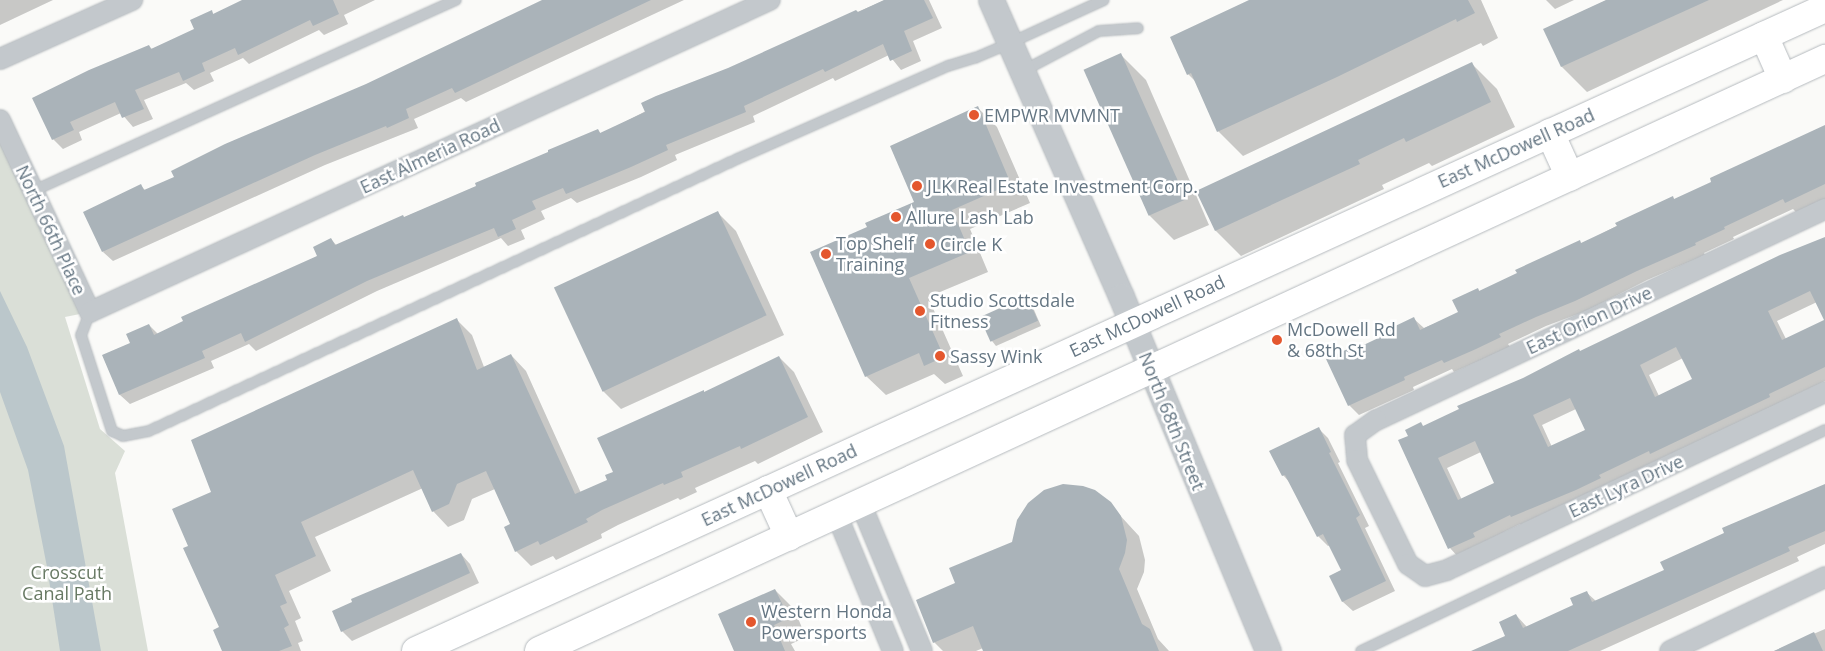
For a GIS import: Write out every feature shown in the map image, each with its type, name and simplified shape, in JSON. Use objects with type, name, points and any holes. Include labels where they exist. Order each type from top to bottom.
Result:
[{"type":"main road","name":"East McDowell Road","points":[[416,651],[1825,8]]},
{"type":"main road","points":[[1764,36],[1783,79]]},
{"type":"main road","points":[[539,651],[1825,59]]},
{"type":"main road","points":[[1550,133],[1570,176]]},
{"type":"main road","points":[[768,490],[789,536]]},
{"type":"street","points":[[0,60],[132,0]]},
{"type":"street","name":"East Almeria Road","points":[[90,312],[770,0]]},
{"type":"street","name":"North 68th Street","points":[[991,0],[1132,324],[1268,651]]},
{"type":"street","name":"North 66th Place","points":[[0,120],[90,312]]},
{"type":"street","name":"East Orion Drive","points":[[1425,576],[1408,564],[1357,460],[1355,435],[1376,420],[1825,209]]},
{"type":"street","name":"East Lyra Drive","points":[[1425,576],[1447,570],[1825,392]]},
{"type":"street","points":[[848,508],[893,651]]},
{"type":"street","points":[[848,508],[922,651]]},
{"type":"street","points":[[1670,651],[1825,577]]},
{"type":"lane","points":[[33,191],[456,0]]},
{"type":"lane","points":[[90,312],[81,335],[112,431],[123,436],[149,431],[737,159],[948,66],[975,58],[1010,43],[1104,0]]},
{"type":"lane","points":[[1023,72],[1099,31],[1138,28]]},
{"type":"lane","points":[[1361,651],[1825,430]]},
{"type":"green space","name":"Crosscut Canal Path","points":[[0,120],[90,312],[65,317],[100,429],[125,451],[115,473],[148,651],[0,651]]},
{"type":"shaded area","points":[[0,291],[27,347],[64,446],[101,651],[60,651],[47,567],[28,470],[0,392]]},
{"type":"building","points":[[242,0],[333,0],[339,14],[313,26],[310,20],[238,55],[235,48],[202,63],[205,71],[183,81],[179,72],[135,90],[144,109],[122,118],[115,102],[70,122],[74,130],[52,140],[32,98],[89,70],[149,45],[151,49],[194,29],[190,20],[212,10],[213,14]]},
{"type":"building","points":[[542,0],[651,0],[455,93],[452,88],[406,109],[409,118],[315,155],[102,252],[83,212],[141,184],[144,190],[174,177],[171,171],[225,144],[366,84]]},
{"type":"building","points":[[884,0],[924,0],[933,18],[904,31],[912,51],[890,61],[883,44],[825,72],[823,69],[744,106],[746,112],[666,145],[668,150],[631,167],[566,194],[563,188],[532,201],[536,209],[512,220],[516,229],[498,237],[494,228],[436,252],[367,281],[245,342],[241,333],[202,351],[205,358],[119,395],[102,355],[130,343],[126,334],[149,324],[154,335],[183,321],[181,317],[317,256],[313,247],[331,238],[335,245],[476,186],[475,183],[548,152],[548,150],[598,129],[600,133],[645,112],[641,103],[728,68],[856,10],[858,12]]},
{"type":"building","points":[[1249,0],[1468,0],[1475,13],[1457,22],[1456,19],[1337,77],[1217,132],[1191,73],[1187,75],[1170,37]]},
{"type":"building","points":[[1606,0],[1709,0],[1561,67],[1543,29]]},
{"type":"building","points":[[1121,53],[1186,199],[1149,216],[1084,70]]},
{"type":"building","points":[[1472,62],[1491,102],[1406,142],[1404,138],[1358,160],[1360,164],[1215,231],[1196,191]]},
{"type":"building","points":[[978,106],[1011,184],[952,210],[970,252],[909,278],[944,357],[924,366],[919,353],[865,377],[810,252],[867,227],[865,223],[914,202],[890,146]]},
{"type":"building","points":[[1825,125],[1825,184],[1785,203],[1783,199],[1724,227],[1725,229],[1695,243],[1696,245],[1499,334],[1501,337],[1476,349],[1444,363],[1442,360],[1404,377],[1405,380],[1348,406],[1326,359],[1352,347],[1353,350],[1391,332],[1389,329],[1414,317],[1420,330],[1458,312],[1452,300],[1478,288],[1479,291],[1517,273],[1515,270],[1580,240],[1581,243],[1617,226],[1615,223],[1673,196],[1674,199],[1711,182],[1710,178]]},
{"type":"building","points":[[718,211],[767,315],[603,392],[554,287]]},
{"type":"building","points":[[1825,237],[1825,367],[1769,394],[1770,397],[1650,454],[1649,451],[1599,475],[1601,478],[1576,490],[1511,517],[1510,515],[1473,533],[1475,537],[1448,549],[1398,440],[1408,436],[1405,430],[1421,422],[1423,426],[1459,409],[1457,406],[1523,378],[1579,349],[1580,351],[1780,255]],"holes":[[[1810,291],[1824,320],[1782,340],[1768,311]],[[1676,347],[1692,379],[1655,397],[1640,365]],[[1570,398],[1585,430],[1548,447],[1533,415]],[[1475,441],[1494,483],[1458,500],[1438,458]]]},
{"type":"building","points":[[1027,296],[1038,321],[990,342],[979,317]]},
{"type":"building","points":[[457,318],[477,370],[511,354],[575,494],[607,480],[605,475],[613,472],[597,438],[704,390],[704,392],[779,356],[808,417],[741,449],[740,446],[681,472],[683,477],[664,485],[663,483],[602,510],[586,519],[588,522],[540,545],[538,541],[515,552],[504,527],[510,524],[486,471],[457,484],[449,504],[432,512],[413,470],[301,522],[316,556],[275,575],[287,603],[280,606],[289,625],[284,628],[292,646],[279,651],[222,651],[213,630],[219,627],[183,548],[188,546],[172,509],[211,492],[191,440]]},
{"type":"building","points":[[1319,427],[1331,452],[1329,453],[1360,515],[1356,518],[1386,581],[1342,602],[1329,576],[1341,570],[1323,534],[1317,537],[1285,475],[1282,476],[1269,451]]},
{"type":"building","points":[[1063,484],[1083,486],[1095,490],[1111,502],[1121,516],[1127,540],[1125,553],[1119,569],[1142,624],[1150,629],[1159,651],[983,651],[973,626],[933,643],[916,600],[955,583],[949,568],[1012,542],[1017,520],[1028,503],[1044,490]]},
{"type":"building","points":[[1825,484],[1825,531],[1788,547],[1790,551],[1568,651],[1471,651],[1505,636],[1499,622],[1516,614],[1523,628],[1573,605],[1570,598],[1587,591],[1592,602],[1664,570],[1660,562],[1724,533],[1722,528]]},
{"type":"building","points":[[461,553],[470,573],[341,632],[332,611],[352,602],[351,599]]},
{"type":"building","name":"Western Honda Powersports","points":[[775,589],[789,618],[774,625],[785,651],[734,651],[718,614]]},
{"type":"building","points":[[1814,632],[1823,651],[1774,651]]},
{"type":"place","name":"EMPWR MVMNT","points":[[974,115]]},
{"type":"place","name":"JLK Real Estate Investment Corp.","points":[[917,186]]},
{"type":"place","name":"Allure Lash Lab","points":[[896,217]]},
{"type":"place","name":"Circle K","points":[[930,244]]},
{"type":"place","name":"Top Shelf Training","points":[[826,254]]},
{"type":"place","name":"Studio Scottsdale Fitness","points":[[920,311]]},
{"type":"place","name":"McDowell Rd & 68th St","points":[[1277,340]]},
{"type":"place","name":"Sassy Wink","points":[[940,356]]},
{"type":"place","name":"Western Honda Powersports","points":[[751,622]]}]
